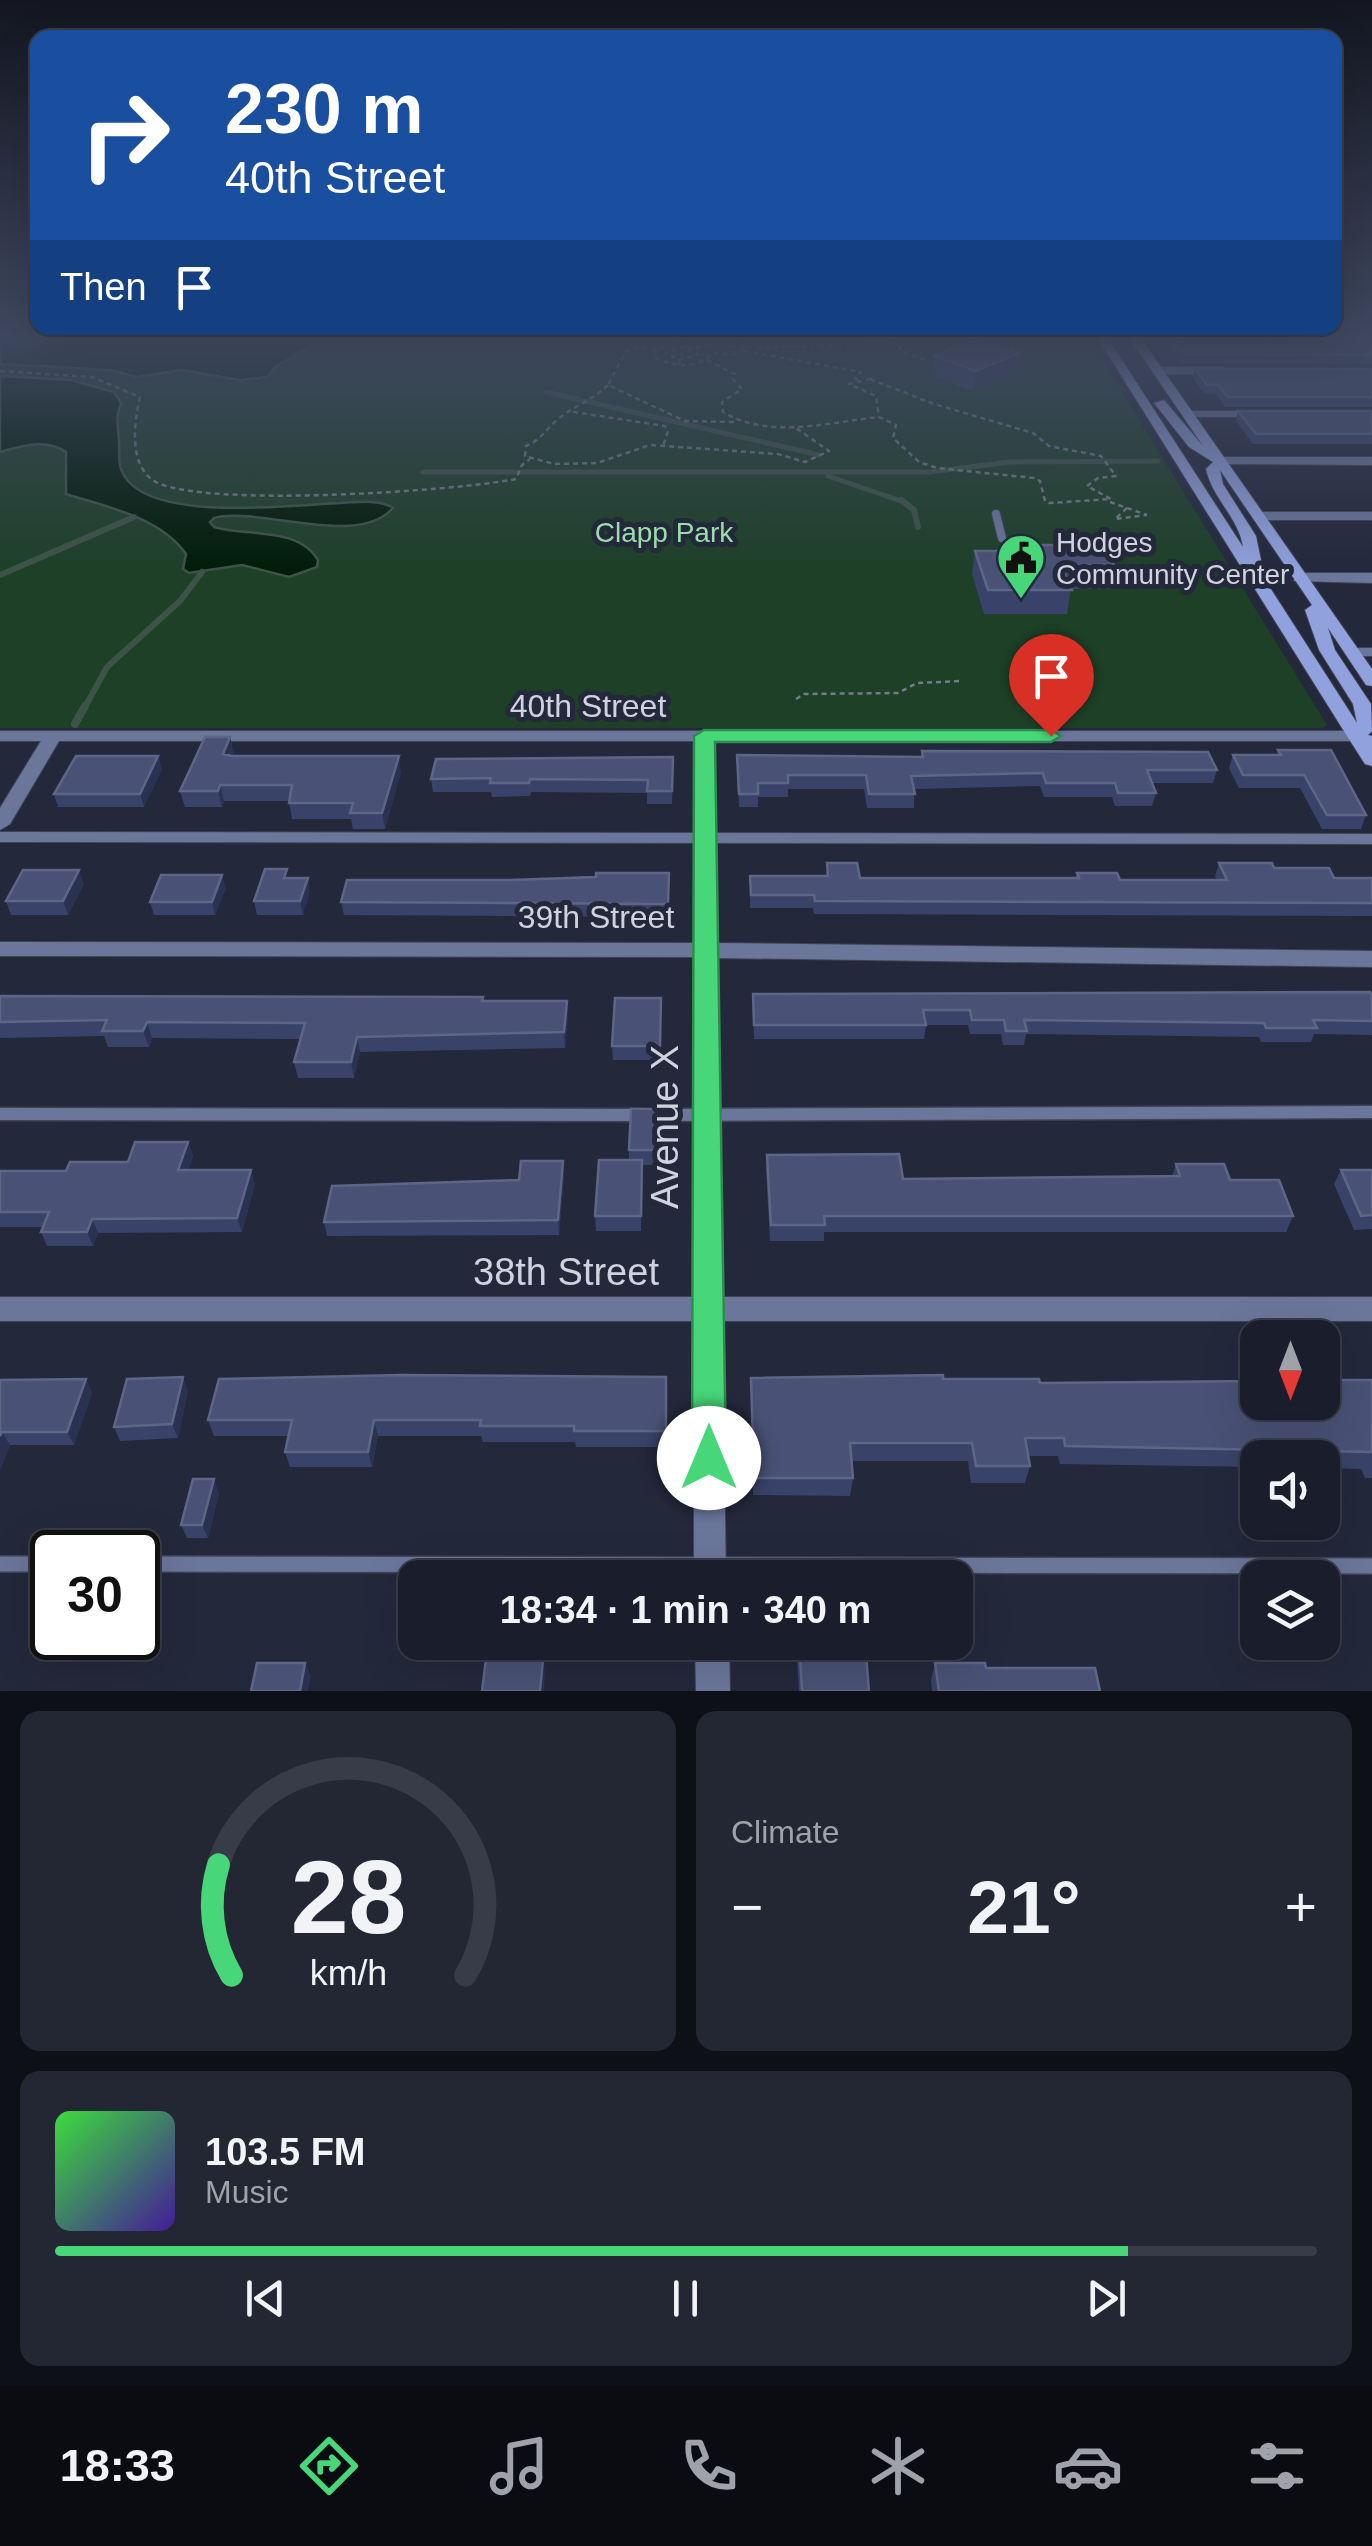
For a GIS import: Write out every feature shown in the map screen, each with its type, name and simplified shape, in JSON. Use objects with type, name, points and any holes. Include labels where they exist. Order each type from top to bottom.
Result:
[{"type":"main road","points":[[1153,416],[1364,739],[1372,760]]},
{"type":"main road","points":[[1170,416],[1188,442],[1202,454],[1222,461]]},
{"type":"main road","points":[[1190,416],[1372,682]]},
{"type":"main road","points":[[1222,461],[1213,469],[1216,484],[1249,536],[1257,578]]},
{"type":"main road","points":[[1302,581],[1327,650],[1362,704],[1367,726],[1364,739]]},
{"type":"street","points":[[1222,461],[1372,461]]},
{"type":"street","points":[[1302,581],[1372,578]]},
{"type":"street","name":"40th Street","points":[[0,736],[1364,739]]},
{"type":"street","points":[[0,824],[53,736]]},
{"type":"street","name":"Avenue X","points":[[704,736],[710,1560]]},
{"type":"street","name":"39th Street","points":[[0,949],[706,950],[1372,959]]},
{"type":"street","name":"38th Street","points":[[0,1310],[1372,1309]]},
{"type":"street","points":[[712,1660],[712,1691]]},
{"type":"lane","points":[[996,514],[1002,538]]},
{"type":"lane","points":[[1258,516],[1372,516]]},
{"type":"lane","points":[[1351,652],[1372,652]]},
{"type":"lane","points":[[0,838],[1372,838]]},
{"type":"lane","points":[[0,1114],[1372,1112]]},
{"type":"lane","points":[[0,1564],[30,1564]]},
{"type":"lane","points":[[160,1564],[398,1567]]},
{"type":"lane","points":[[973,1568],[1372,1566]]},
{"type":"path","points":[[134,416],[136,450],[146,473],[168,488],[209,492],[356,491],[508,482],[530,459]]},
{"type":"path","points":[[563,416],[540,440],[526,446],[523,450],[530,459],[554,464],[597,463],[644,446],[778,454],[804,462],[829,452],[792,426]]},
{"type":"path","points":[[597,416],[665,426],[668,430],[663,446]]},
{"type":"path","points":[[672,416],[713,424],[738,421],[792,426],[879,417],[896,425],[893,438],[918,462],[950,471],[1034,478],[1040,481],[1044,500],[1050,503],[1110,502],[1147,514],[1147,516],[1114,517],[1127,508]]},
{"type":"path","points":[[730,416],[738,421]]},
{"type":"path","points":[[975,416],[1033,433],[1049,446],[1092,453],[1107,461],[1116,476],[1098,478],[1088,486],[1108,495],[1110,502]]},
{"type":"path","points":[[796,699],[804,694],[898,693],[917,683],[961,681]]},
{"type":"green space","name":"Clapp Park","points":[[0,416],[1137,416],[1327,725],[1323,728],[0,728]]},
{"type":"shaded area","points":[[0,416],[118,416],[120,467],[129,482],[146,494],[170,502],[230,508],[368,502],[393,508],[377,520],[356,525],[257,517],[214,518],[210,522],[214,527],[271,534],[298,542],[318,560],[317,567],[289,577],[242,565],[189,573],[183,569],[186,554],[162,531],[132,515],[66,494],[66,452],[42,444],[0,452]]},
{"type":"building","points":[[1242,416],[1372,416],[1372,434],[1256,434]]},
{"type":"building","points":[[1055,541],[1102,541],[1114,565],[1061,565],[1072,590],[988,590],[975,551],[1006,551],[1004,545],[1056,545]]},
{"type":"building","points":[[205,737],[230,737],[223,754],[232,756],[399,756],[382,813],[350,813],[353,803],[289,803],[292,785],[220,785],[218,791],[180,791]]},
{"type":"building","points":[[1278,750],[1331,750],[1366,815],[1327,815],[1304,775],[1243,775],[1233,755],[1281,755]]},
{"type":"building","points":[[922,751],[1208,752],[1217,770],[1147,770],[1156,793],[1118,793],[1115,783],[1046,783],[1043,773],[911,776],[915,794],[869,794],[866,775],[788,775],[788,783],[758,783],[758,794],[739,794],[737,755],[923,757]]},
{"type":"building","points":[[76,756],[158,756],[140,794],[54,794]]},
{"type":"building","points":[[673,757],[672,791],[647,791],[648,780],[530,779],[529,783],[490,783],[491,778],[431,779],[436,759]]},
{"type":"building","points":[[827,863],[857,863],[860,878],[1079,878],[1077,873],[1117,873],[1120,880],[1227,880],[1219,863],[1272,863],[1274,868],[1329,868],[1334,878],[1372,878],[1372,903],[815,901],[814,895],[751,895],[750,876],[828,876]]},
{"type":"building","points":[[265,869],[287,869],[284,878],[308,878],[300,901],[254,901]]},
{"type":"building","points":[[23,870],[79,870],[63,901],[6,901]]},
{"type":"building","points":[[596,873],[669,873],[668,904],[341,902],[347,880],[510,880],[596,877]]},
{"type":"building","points":[[161,875],[222,875],[212,902],[150,902]]},
{"type":"building","points":[[1370,992],[1372,1021],[1313,1020],[1317,1028],[1266,1028],[1264,1023],[1024,1020],[1027,1031],[1006,1031],[1004,1020],[972,1020],[970,1010],[923,1010],[926,1025],[754,1025],[753,994]]},
{"type":"building","points":[[0,996],[483,997],[482,1001],[567,1001],[564,1032],[357,1037],[351,1062],[294,1062],[305,1023],[147,1022],[143,1031],[102,1031],[107,1020],[0,1022]]},
{"type":"building","points":[[615,998],[661,998],[660,1046],[612,1046]]},
{"type":"building","points":[[631,1109],[672,1109],[671,1150],[629,1150]]},
{"type":"building","points":[[135,1142],[188,1142],[178,1170],[251,1170],[237,1218],[92,1219],[87,1232],[41,1232],[49,1212],[0,1212],[0,1171],[66,1171],[70,1162],[128,1162]]},
{"type":"building","points":[[899,1154],[903,1179],[1180,1176],[1176,1164],[1224,1164],[1230,1180],[1279,1180],[1293,1216],[824,1216],[825,1225],[771,1225],[767,1155]]},
{"type":"building","points":[[599,1160],[642,1160],[641,1216],[595,1216]]},
{"type":"building","points":[[521,1161],[563,1161],[558,1220],[324,1222],[332,1186],[519,1180]]},
{"type":"building","points":[[1341,1170],[1372,1170],[1372,1215],[1361,1216]]},
{"type":"building","points":[[401,1375],[666,1377],[666,1431],[480,1426],[481,1420],[374,1420],[368,1452],[285,1452],[292,1420],[208,1420],[219,1379]]},
{"type":"building","points":[[943,1375],[943,1379],[1039,1379],[1040,1383],[1240,1381],[1240,1420],[1340,1420],[1340,1380],[1372,1380],[1372,1452],[1340,1451],[1340,1440],[1240,1440],[1240,1449],[1065,1446],[1064,1438],[1025,1438],[1030,1466],[976,1466],[972,1443],[850,1443],[853,1478],[754,1478],[751,1378]]},
{"type":"building","points":[[183,1377],[172,1424],[114,1427],[127,1379]]},
{"type":"building","points":[[86,1379],[67,1432],[2,1432],[0,1436],[0,1380]]},
{"type":"building","points":[[193,1479],[214,1479],[202,1525],[181,1525]]},
{"type":"building","points":[[486,1660],[543,1660],[540,1691],[482,1691]]},
{"type":"building","points":[[800,1660],[866,1660],[869,1691],[802,1691]]},
{"type":"building","points":[[257,1663],[305,1663],[300,1691],[251,1691]]},
{"type":"building","points":[[935,1663],[985,1663],[986,1668],[1095,1668],[1100,1691],[939,1691]]},
{"type":"waterway","points":[[650,416],[819,455]]},
{"type":"waterway","points":[[423,472],[930,472],[1010,462],[1158,461]]},
{"type":"waterway","points":[[828,476],[903,502]]},
{"type":"waterway","points":[[903,502],[914,510],[918,527]]},
{"type":"waterway","points":[[0,575],[134,517]]},
{"type":"waterway","points":[[84,709],[107,667],[180,601],[202,572]]},
{"type":"waterway","points":[[75,724],[85,706]]},
{"type":"place","name":"Hodges Community Center","points":[[1021,600]]},
{"type":"route","points":[[709,1458],[704,736],[1051,736]]}]
